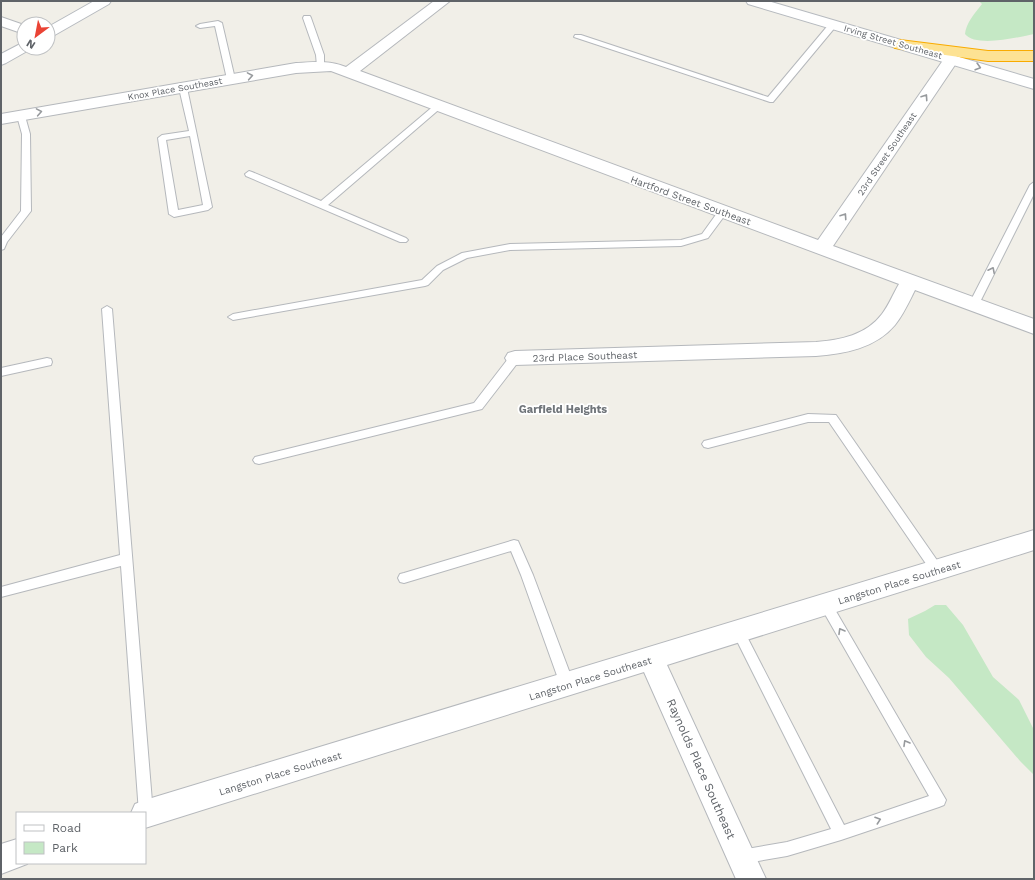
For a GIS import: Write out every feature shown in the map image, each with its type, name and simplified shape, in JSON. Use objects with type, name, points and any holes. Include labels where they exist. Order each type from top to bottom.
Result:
[{"type":"highway","points":[[900,45],[988,56],[1034,56]]},
{"type":"street","points":[[56,28],[104,1]]},
{"type":"street","points":[[348,72],[443,1]]},
{"type":"street","name":"Irving Street Southeast","points":[[753,1],[1034,84]]},
{"type":"street","points":[[1,21],[16,27]]},
{"type":"street","points":[[1,60],[16,52]]},
{"type":"street","name":"23rd Street Southeast","points":[[822,248],[951,59]]},
{"type":"street","name":"Knox Place Southeast","points":[[1,119],[296,68],[321,66],[348,72]]},
{"type":"street","name":"Hartford Street Southeast","points":[[348,72],[1034,327]]},
{"type":"street","name":"23rd Place Southeast","points":[[515,358],[816,349],[836,347],[863,339],[883,326],[892,314],[910,281]]},
{"type":"street","name":"Langston Place Southeast","points":[[146,814],[1034,540]]},
{"type":"street","name":"Raynolds Place Southeast","points":[[651,659],[746,868]]},
{"type":"street","points":[[1,859],[16,854]]},
{"type":"lane","points":[[307,18],[320,55],[321,66]]},
{"type":"lane","points":[[200,26],[218,23],[231,79]]},
{"type":"lane","points":[[578,37],[770,100],[833,25]]},
{"type":"lane","points":[[183,88],[193,133],[208,208],[174,214],[162,138],[193,133]]},
{"type":"lane","points":[[322,205],[439,106]]},
{"type":"lane","points":[[1,247],[3,241],[26,211],[26,134],[21,116]]},
{"type":"lane","points":[[249,174],[403,240]]},
{"type":"lane","points":[[974,304],[1034,185]]},
{"type":"lane","points":[[233,317],[425,283],[440,268],[465,255],[510,247],[681,244],[705,236],[723,211]]},
{"type":"lane","points":[[107,309],[145,812]]},
{"type":"lane","name":"23rd Place Southeast","points":[[258,460],[478,406],[515,358]]},
{"type":"lane","points":[[1,372],[47,362]]},
{"type":"lane","points":[[708,444],[808,418],[832,418],[937,570]]},
{"type":"lane","points":[[404,578],[514,545],[527,575],[567,684]]},
{"type":"lane","points":[[1,592],[126,559]]},
{"type":"lane","points":[[746,868],[787,849],[841,833],[939,800],[826,605]]},
{"type":"lane","points":[[738,631],[841,833]]},
{"type":"green space","points":[[979,1],[1034,1],[1034,34],[988,41],[971,38],[965,34],[971,18],[982,4]]},
{"type":"green space","points":[[935,605],[946,605],[963,625],[993,677],[1019,700],[1034,730],[1034,775],[1020,761],[949,678],[926,657],[909,635],[908,619]]},
{"type":"district","name":"Garfield Heights","points":[[563,409]]}]
